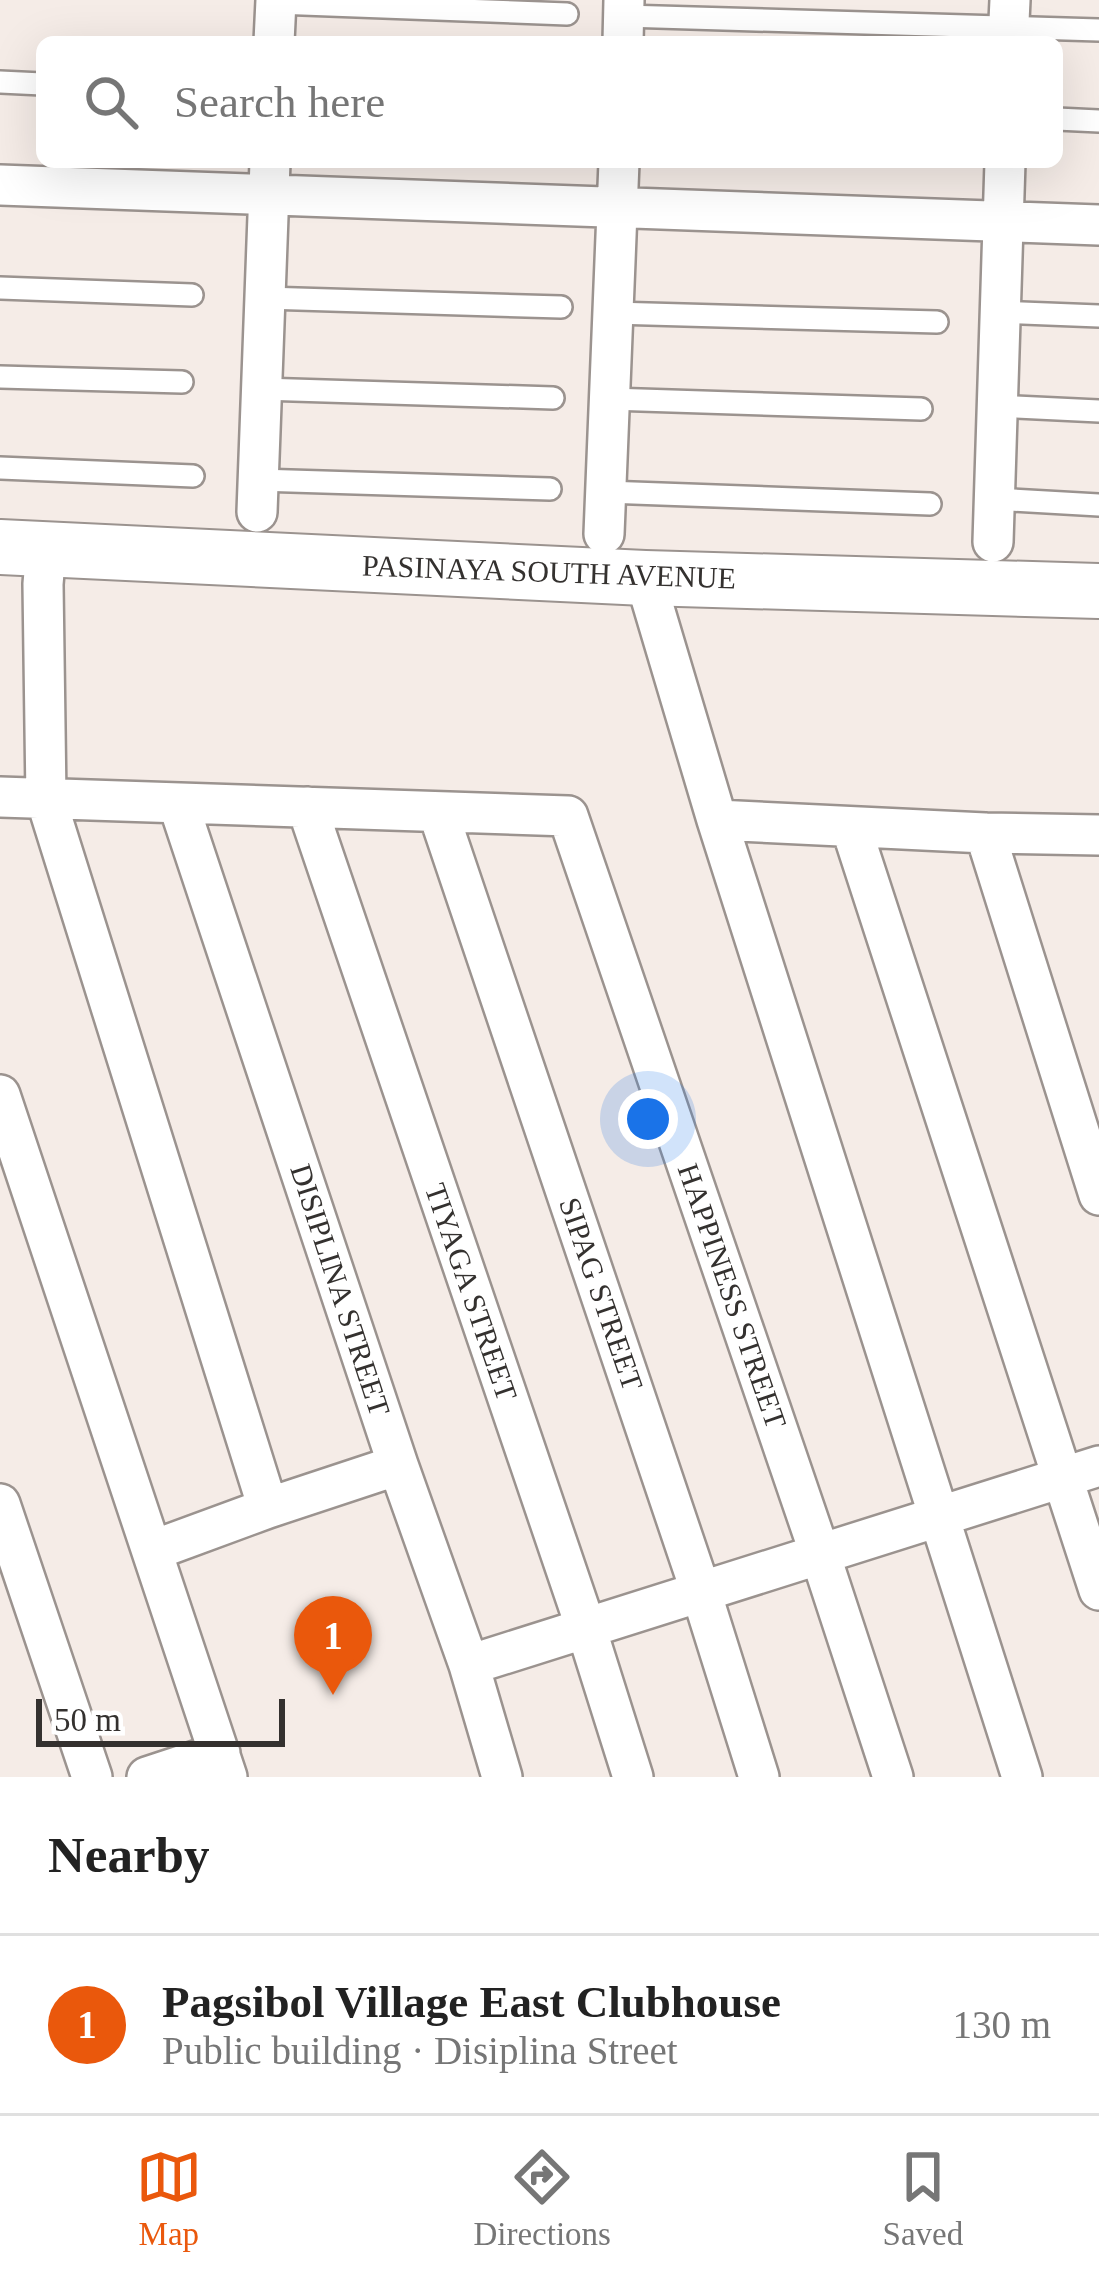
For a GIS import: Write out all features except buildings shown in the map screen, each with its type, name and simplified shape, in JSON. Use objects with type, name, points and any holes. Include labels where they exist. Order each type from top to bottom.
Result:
[{"type":"street","points":[[604,534],[619,168]]},
{"type":"street","points":[[993,542],[1005,168]]},
{"type":"street","points":[[258,496],[269,178]]},
{"type":"street","points":[[0,185],[269,178],[617,208],[1099,225]]},
{"type":"street","points":[[23,548],[43,584],[46,799],[268,1508]]},
{"type":"street","name":"PASINAYA SOUTH AVENUE","points":[[23,548],[645,578],[1099,591]]},
{"type":"street","points":[[645,578],[717,820],[1022,1777]]},
{"type":"street","points":[[0,797],[438,812]]},
{"type":"street","name":"DISIPLINA STREET","points":[[178,803],[398,1465],[470,1665],[502,1777]]},
{"type":"street","name":"TIYAGA STREET","points":[[307,807],[633,1777]]},
{"type":"street","name":"HAPPINESS STREET","points":[[438,812],[568,816],[892,1777]]},
{"type":"street","name":"SIPAG STREET","points":[[438,812],[759,1777]]},
{"type":"street","points":[[717,820],[1099,835]]},
{"type":"street","points":[[851,827],[1081,1472],[1099,1590]]},
{"type":"street","points":[[985,833],[1099,1195]]},
{"type":"street","points":[[0,1095],[224,1765],[147,1777]]},
{"type":"street","points":[[154,1550],[398,1465]]},
{"type":"street","points":[[470,1665],[1081,1472]]},
{"type":"street","points":[[0,1504],[92,1777]]},
{"type":"lane","points":[[276,15],[567,14]]},
{"type":"lane","points":[[624,19],[1009,23],[1099,30]]},
{"type":"lane","points":[[0,82],[36,83]]},
{"type":"lane","points":[[1063,119],[1099,121]]},
{"type":"lane","points":[[0,288],[192,295]]},
{"type":"lane","points":[[265,298],[560,307]]},
{"type":"lane","points":[[1000,312],[1099,316]]},
{"type":"lane","points":[[613,314],[937,322]]},
{"type":"lane","points":[[0,377],[182,382]]},
{"type":"lane","points":[[261,389],[554,398]]},
{"type":"lane","points":[[610,400],[921,409]]},
{"type":"lane","points":[[997,406],[1099,411]]},
{"type":"lane","points":[[0,468],[194,476]]},
{"type":"lane","points":[[258,496],[550,489]]},
{"type":"lane","points":[[606,493],[930,504]]},
{"type":"lane","points":[[994,499],[1099,505]]},
{"type":"place","name":"Pagsibol Village East Clubhouse","points":[[333,1695]]}]
